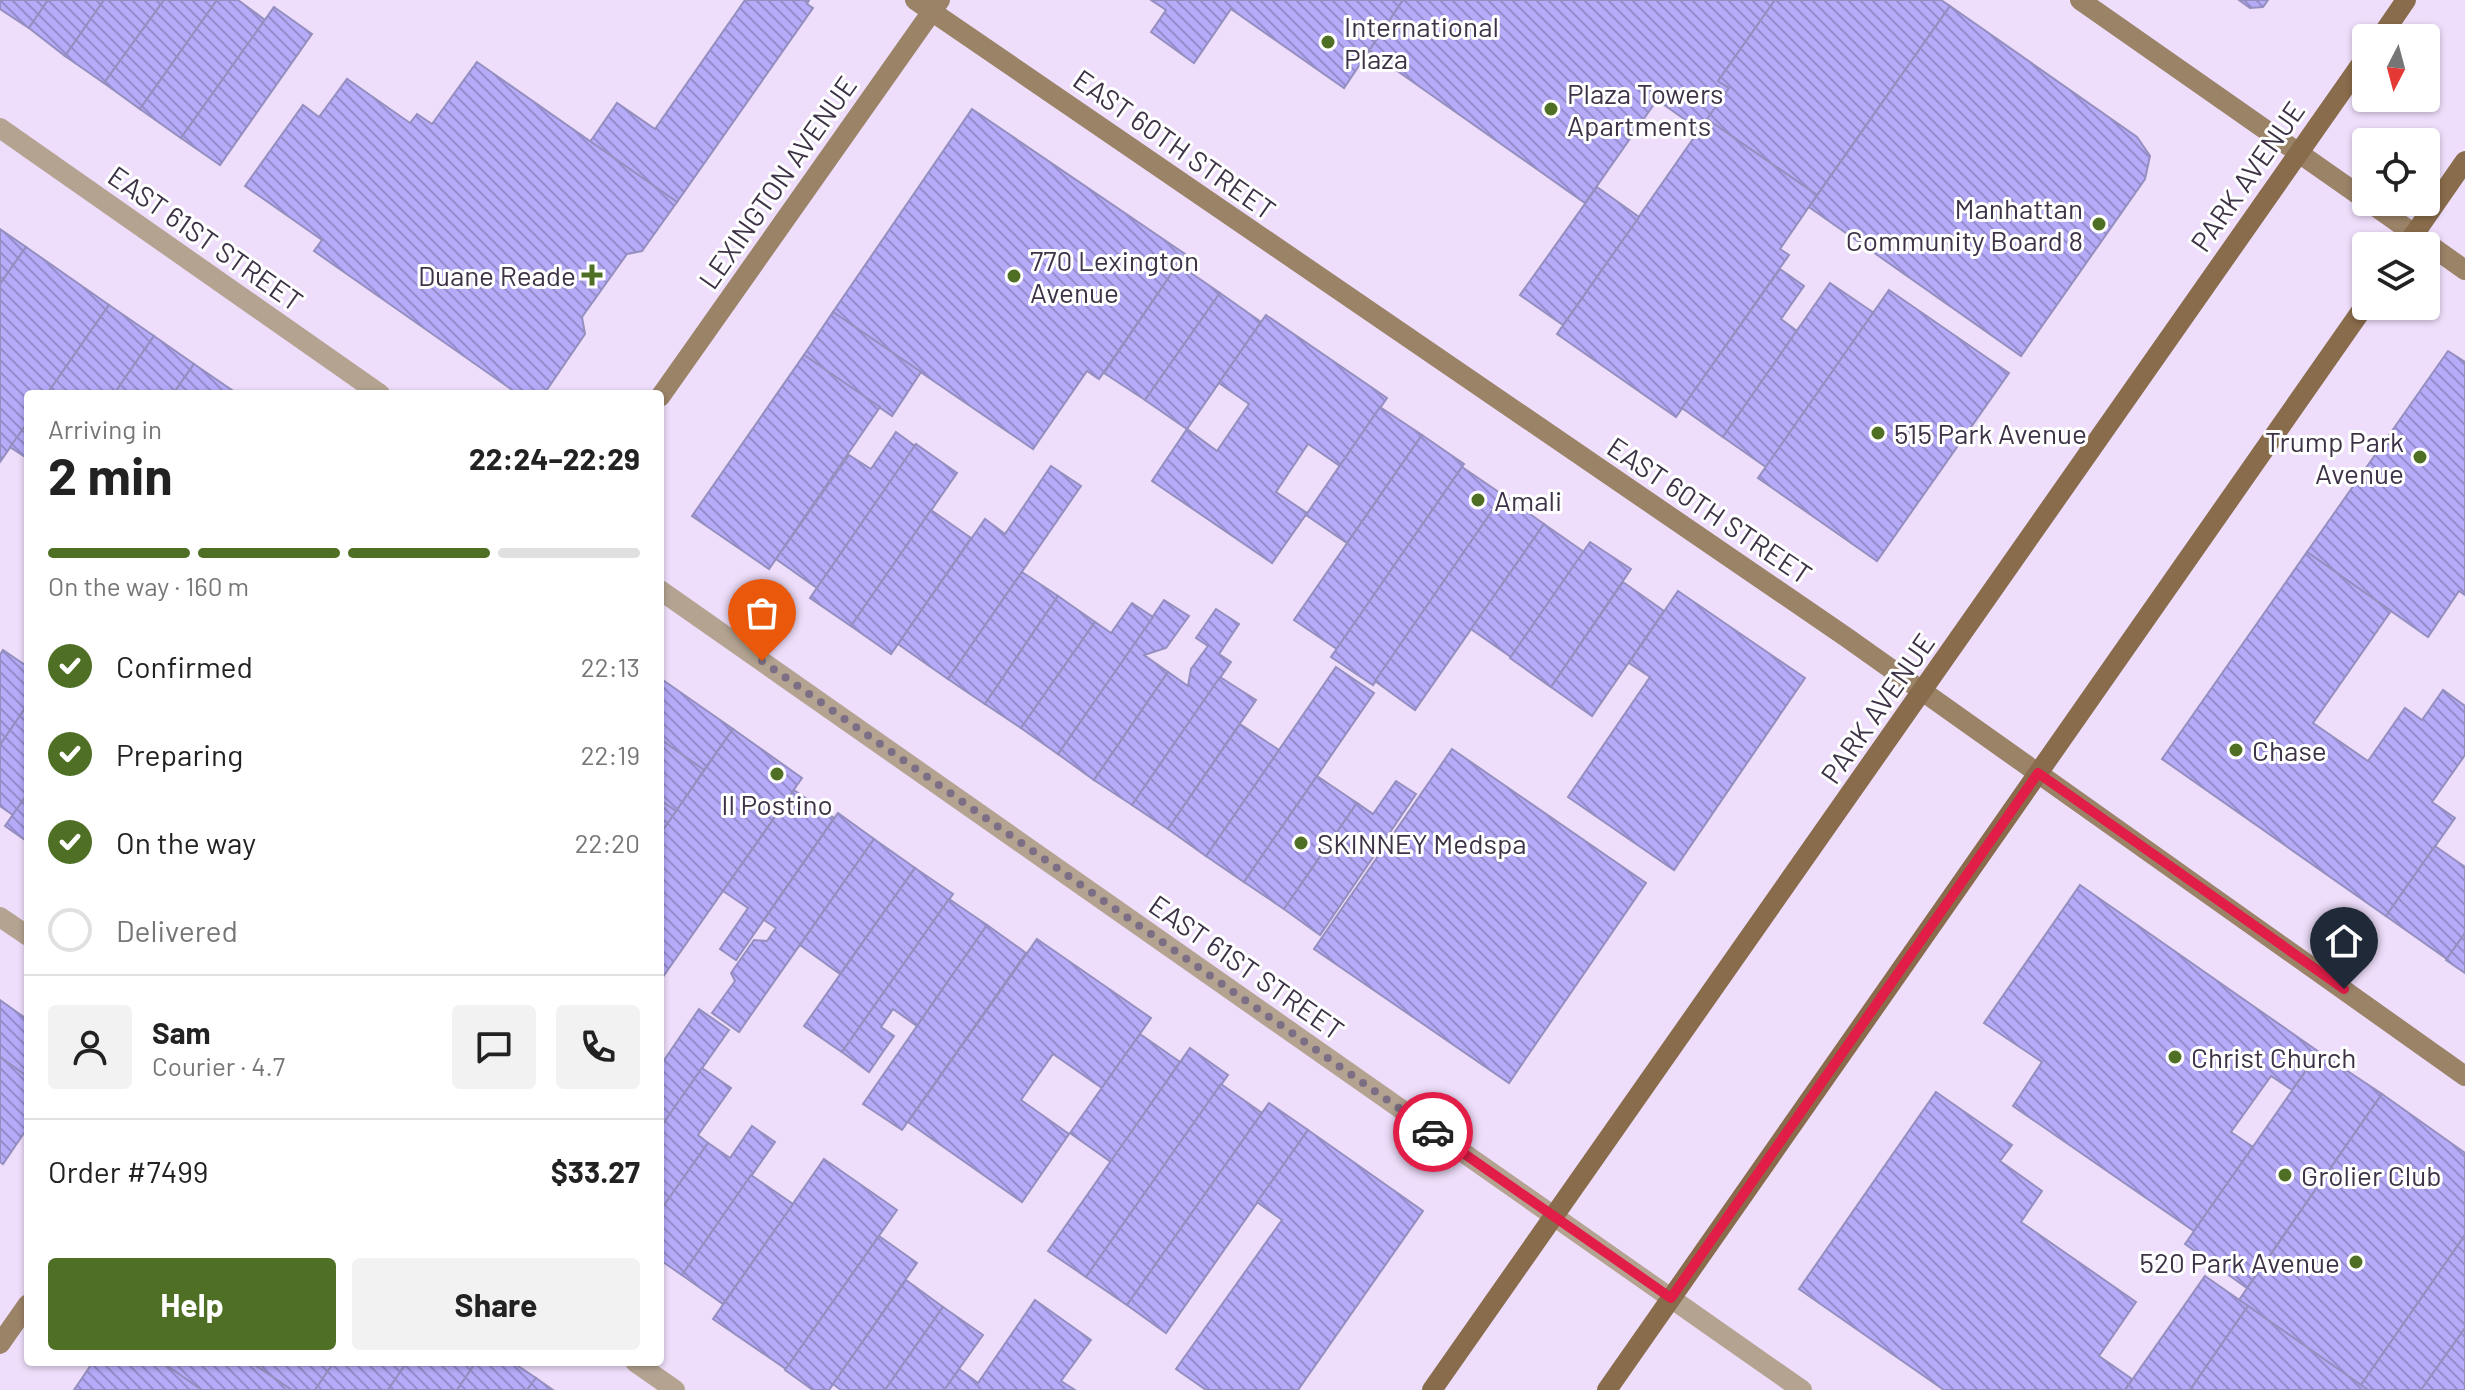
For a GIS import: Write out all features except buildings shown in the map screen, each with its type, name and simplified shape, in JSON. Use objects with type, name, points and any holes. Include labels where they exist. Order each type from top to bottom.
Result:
[{"type":"main road","points":[[2080,0],[2352,190]]},
{"type":"main road","points":[[2390,24],[2406,0]]},
{"type":"main road","name":"LEXINGTON AVENUE","points":[[664,391],[929,4]]},
{"type":"main road","name":"EAST 60TH STREET","points":[[929,4],[1922,691],[2465,1076]]},
{"type":"main road","name":"PARK AVENUE","points":[[1432,1390],[2352,77]]},
{"type":"main road","points":[[2416,232],[2465,161]]},
{"type":"main road","points":[[2384,216],[2401,232]]},
{"type":"main road","points":[[2440,256],[2465,270]]},
{"type":"main road","points":[[1607,1390],[2355,320]]},
{"type":"main road","points":[[0,1344],[24,1310]]},
{"type":"street","name":"EAST 61ST STREET","points":[[0,128],[374,390]]},
{"type":"street","name":"EAST 61ST STREET","points":[[664,593],[1802,1390]]},
{"type":"street","points":[[0,917],[24,933]]},
{"type":"street","points":[[641,1366],[675,1390]]},
{"type":"way so far","points":[[762,661],[1433,1132]]},
{"type":"place","name":"International Plaza","points":[[1328,42]]},
{"type":"place","name":"Plaza Towers Apartments","points":[[1551,109]]},
{"type":"place","name":"Manhattan Community Board 8","points":[[2099,224]]},
{"type":"place","name":"Duane Reade","points":[[592,275]]},
{"type":"place","name":"770 Lexington Avenue","points":[[1014,276]]},
{"type":"place","name":"515 Park Avenue","points":[[1878,433]]},
{"type":"place","name":"Trump Park Avenue","points":[[2420,457]]},
{"type":"place","name":"Amali","points":[[1478,500]]},
{"type":"place","name":"Chase","points":[[2236,750]]},
{"type":"place","name":"Il Postino","points":[[777,774]]},
{"type":"place","name":"SKINNEY Medspa","points":[[1301,843]]},
{"type":"place","name":"Christ Church","points":[[2175,1057]]},
{"type":"place","name":"Grolier Club","points":[[2285,1175]]},
{"type":"place","name":"520 Park Avenue","points":[[2356,1262]]},
{"type":"route","points":[[1433,1132],[1671,1298],[2038,773],[2344,989]]}]
